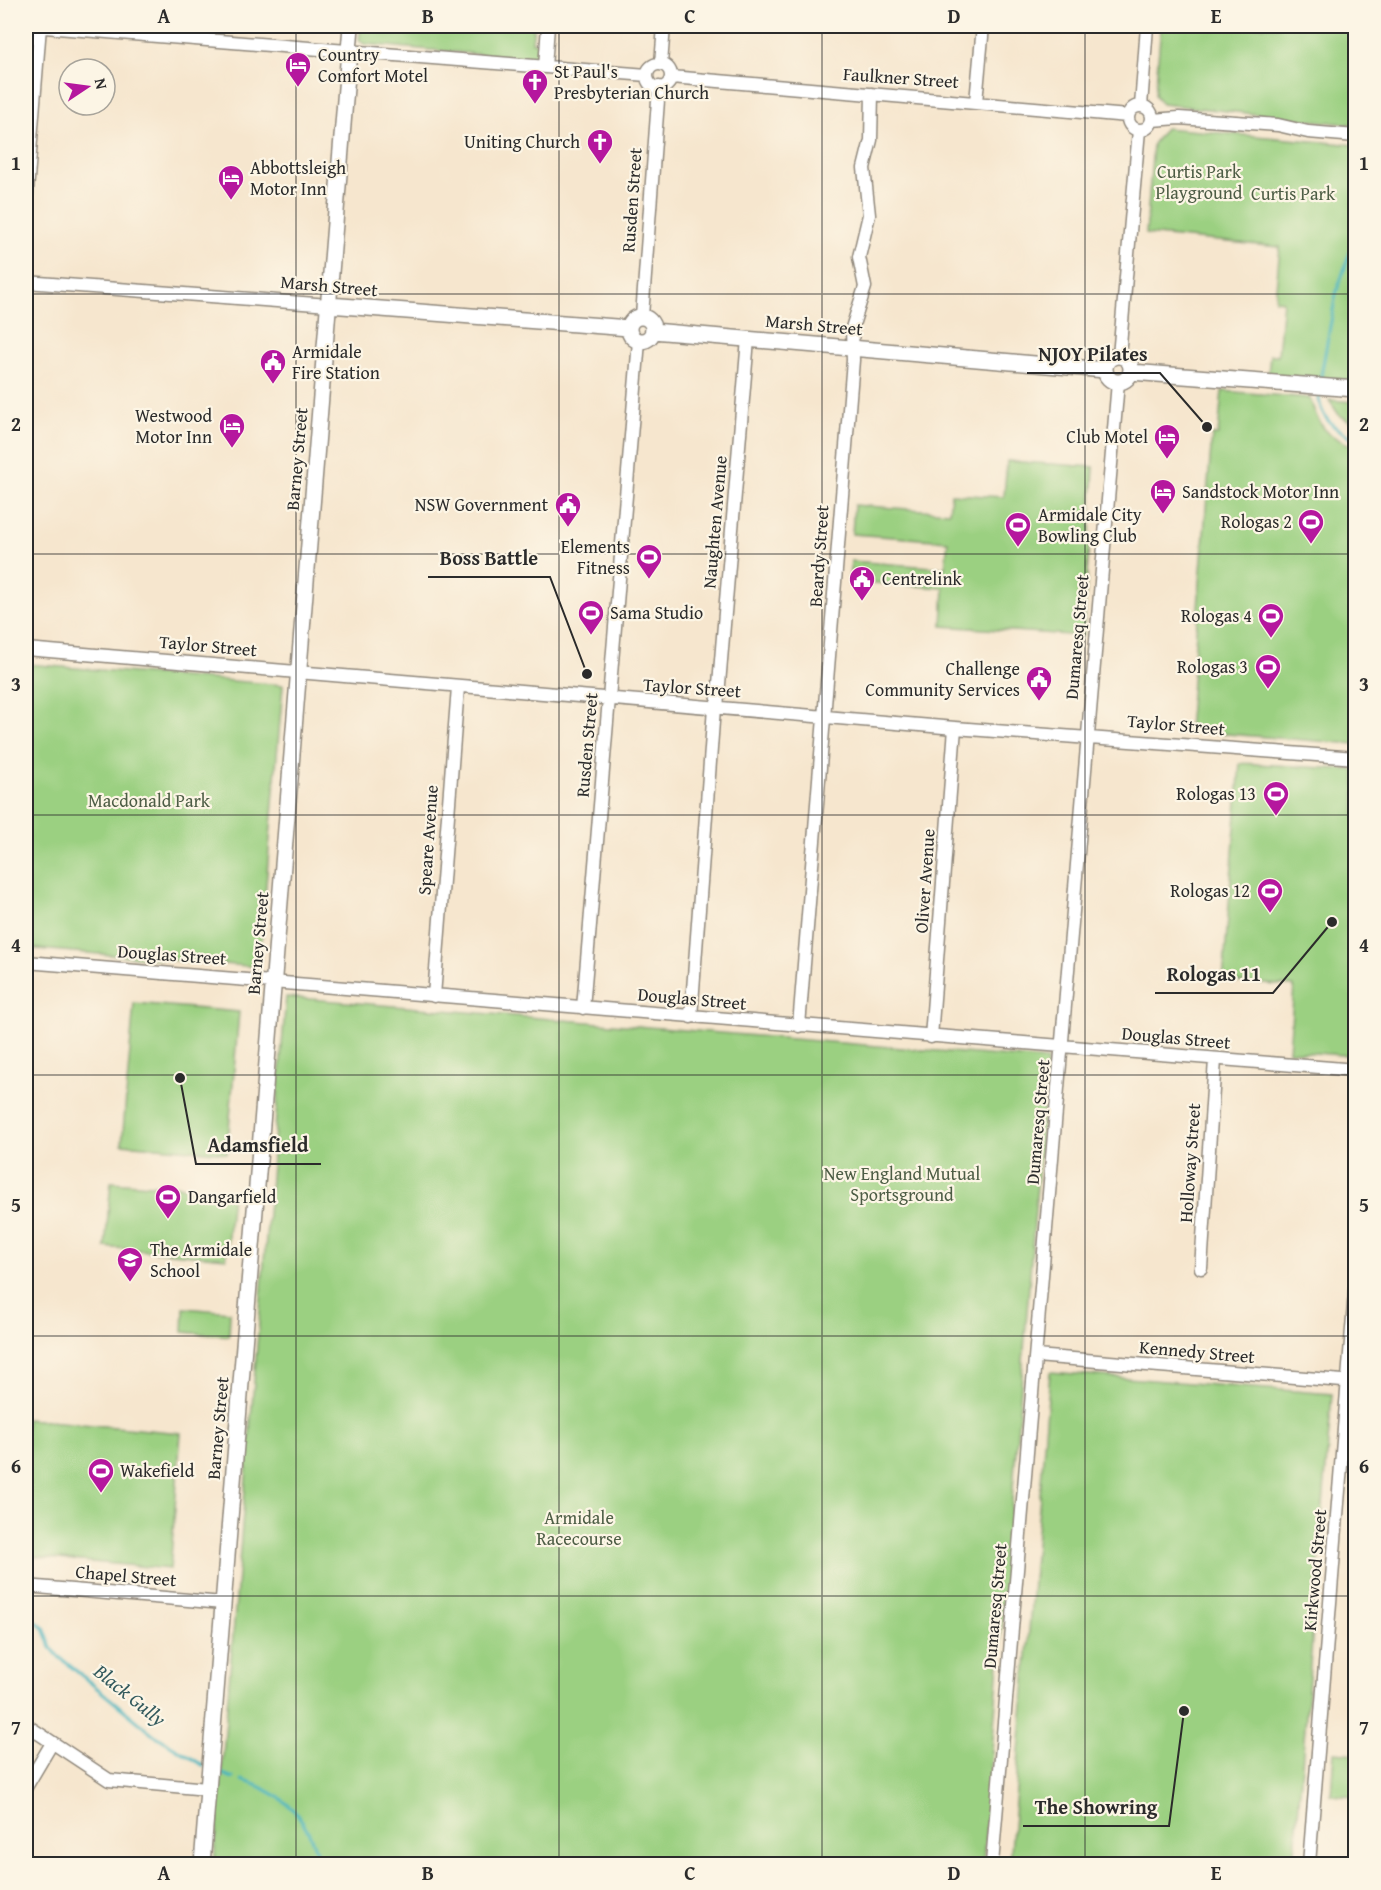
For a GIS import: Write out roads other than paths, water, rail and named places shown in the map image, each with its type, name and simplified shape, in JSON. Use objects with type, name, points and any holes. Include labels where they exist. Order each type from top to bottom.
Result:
[{"type":"main road","name":"Barney Street","points":[[202,1864],[351,26]]},
{"type":"main road","name":"Marsh Street","points":[[329,305],[628,328]]},
{"type":"main road","points":[[642,316],[652,322],[653,331],[649,338],[639,341],[631,336],[628,328],[632,319],[642,316]]},
{"type":"main road","name":"Marsh Street","points":[[653,331],[1105,370]]},
{"type":"main road","points":[[1119,356],[1127,360],[1131,372],[1125,380],[1118,382],[1111,380],[1105,370],[1109,360],[1119,356]]},
{"type":"main road","points":[[1131,372],[1271,381],[1349,389]]},
{"type":"street","points":[[32,26],[647,75]]},
{"type":"street","points":[[26,204],[40,26]]},
{"type":"street","points":[[545,67],[548,26]]},
{"type":"street","points":[[661,64],[664,26]]},
{"type":"street","points":[[976,102],[983,26]]},
{"type":"street","points":[[1140,106],[1147,26]]},
{"type":"street","points":[[661,64],[668,67],[671,77],[668,84],[659,87],[652,85],[647,75],[650,68],[661,64]]},
{"type":"street","name":"Faulkner Street","points":[[671,77],[1128,116]]},
{"type":"street","name":"Rusden Street","points":[[642,316],[659,87]]},
{"type":"street","name":"Beardy Street","points":[[799,1026],[853,360],[852,328],[865,287],[859,258],[869,215],[864,168],[871,140],[872,94]]},
{"type":"street","points":[[1140,106],[1150,110],[1152,120],[1148,127],[1139,130],[1131,126],[1128,116],[1133,108],[1140,106]]},
{"type":"street","points":[[1152,120],[1179,118],[1278,125],[1308,132],[1356,136]]},
{"type":"street","points":[[1119,356],[1139,130]]},
{"type":"street","name":"Marsh Street","points":[[26,282],[329,305]]},
{"type":"street","name":"Naughten Avenue","points":[[691,1017],[748,339]]},
{"type":"street","name":"Rusden Street","points":[[583,1008],[639,341]]},
{"type":"street","name":"Dumaresq Street","points":[[992,1864],[1118,382]]},
{"type":"street","name":"Taylor Street","points":[[26,649],[956,728],[1087,736],[1356,758]]},
{"type":"street","name":"Speare Avenue","points":[[434,996],[458,687]]},
{"type":"street","name":"Oliver Avenue","points":[[932,1037],[956,728]]},
{"type":"street","name":"Douglas Street","points":[[26,962],[1356,1070]]},
{"type":"street","name":"Holloway Street","points":[[1201,1268],[1215,1060]]},
{"type":"street","name":"Kirkwood Street","points":[[1309,1864],[1352,1382],[1356,1279]]},
{"type":"street","name":"Kennedy Street","points":[[1036,1356],[1352,1382]]},
{"type":"street","name":"Chapel Street","points":[[26,1586],[223,1603]]},
{"type":"street","points":[[26,1725],[109,1780],[207,1789]]},
{"type":"street","points":[[26,1786],[52,1743]]},
{"type":"waterway","points":[[1320,381],[1336,294],[1356,234]]},
{"type":"waterway","points":[[1319,390],[1321,407],[1328,420],[1340,431],[1356,439]]},
{"type":"waterway","name":"Black Gully","points":[[26,1614],[44,1628],[51,1647],[58,1656],[153,1734],[204,1766]]},
{"type":"waterway","name":"Black Gully","points":[[215,1771],[233,1778]]},
{"type":"waterway","name":"Black Gully","points":[[242,1780],[272,1793],[294,1810],[309,1833],[319,1864]]},
{"type":"place","name":"Country Comfort Motel","points":[[298,88]]},
{"type":"place","name":"St Paul's Presbyterian Church","points":[[535,105]]},
{"type":"place","name":"Uniting Church","points":[[600,165]]},
{"type":"place","name":"Abbottsleigh Motor Inn","points":[[231,201]]},
{"type":"place","name":"Armidale Fire Station","points":[[273,385]]},
{"type":"place","name":"NJOY Pilates","points":[[1207,427]]},
{"type":"place","name":"Westwood Motor Inn","points":[[232,449]]},
{"type":"place","name":"Club Motel","points":[[1167,460]]},
{"type":"place","name":"Sandstock Motor Inn","points":[[1163,515]]},
{"type":"place","name":"NSW Government","points":[[568,528]]},
{"type":"place","name":"Rologas 2","points":[[1311,545]]},
{"type":"place","name":"Armidale City Bowling Club","points":[[1018,548]]},
{"type":"place","name":"Elements Fitness","points":[[649,580]]},
{"type":"place","name":"Centrelink","points":[[862,602]]},
{"type":"place","name":"Sama Studio","points":[[591,636]]},
{"type":"place","name":"Rologas 4","points":[[1271,639]]},
{"type":"place","name":"Boss Battle","points":[[587,674]]},
{"type":"place","name":"Rologas 3","points":[[1268,690]]},
{"type":"place","name":"Challenge Community Services","points":[[1039,702]]},
{"type":"place","name":"Rologas 13","points":[[1276,817]]},
{"type":"place","name":"Rologas 12","points":[[1270,914]]},
{"type":"place","name":"Rologas 11","points":[[1332,922]]},
{"type":"place","name":"Adamsfield","points":[[180,1078]]},
{"type":"place","name":"Dangarfield","points":[[168,1220]]},
{"type":"place","name":"The Armidale School","points":[[130,1283]]},
{"type":"place","name":"Wakefield","points":[[101,1494]]},
{"type":"place","name":"The Showring","points":[[1184,1711]]},
{"type":"park label","name":"Curtis Park Playground","points":[[1199,182]]},
{"type":"park label","name":"Curtis Park","points":[[1293,194]]},
{"type":"park label","name":"Macdonald Park","points":[[149,801]]},
{"type":"park label","name":"New England Mutual Sportsground","points":[[902,1184]]},
{"type":"park label","name":"Armidale Racecourse","points":[[579,1528]]}]
